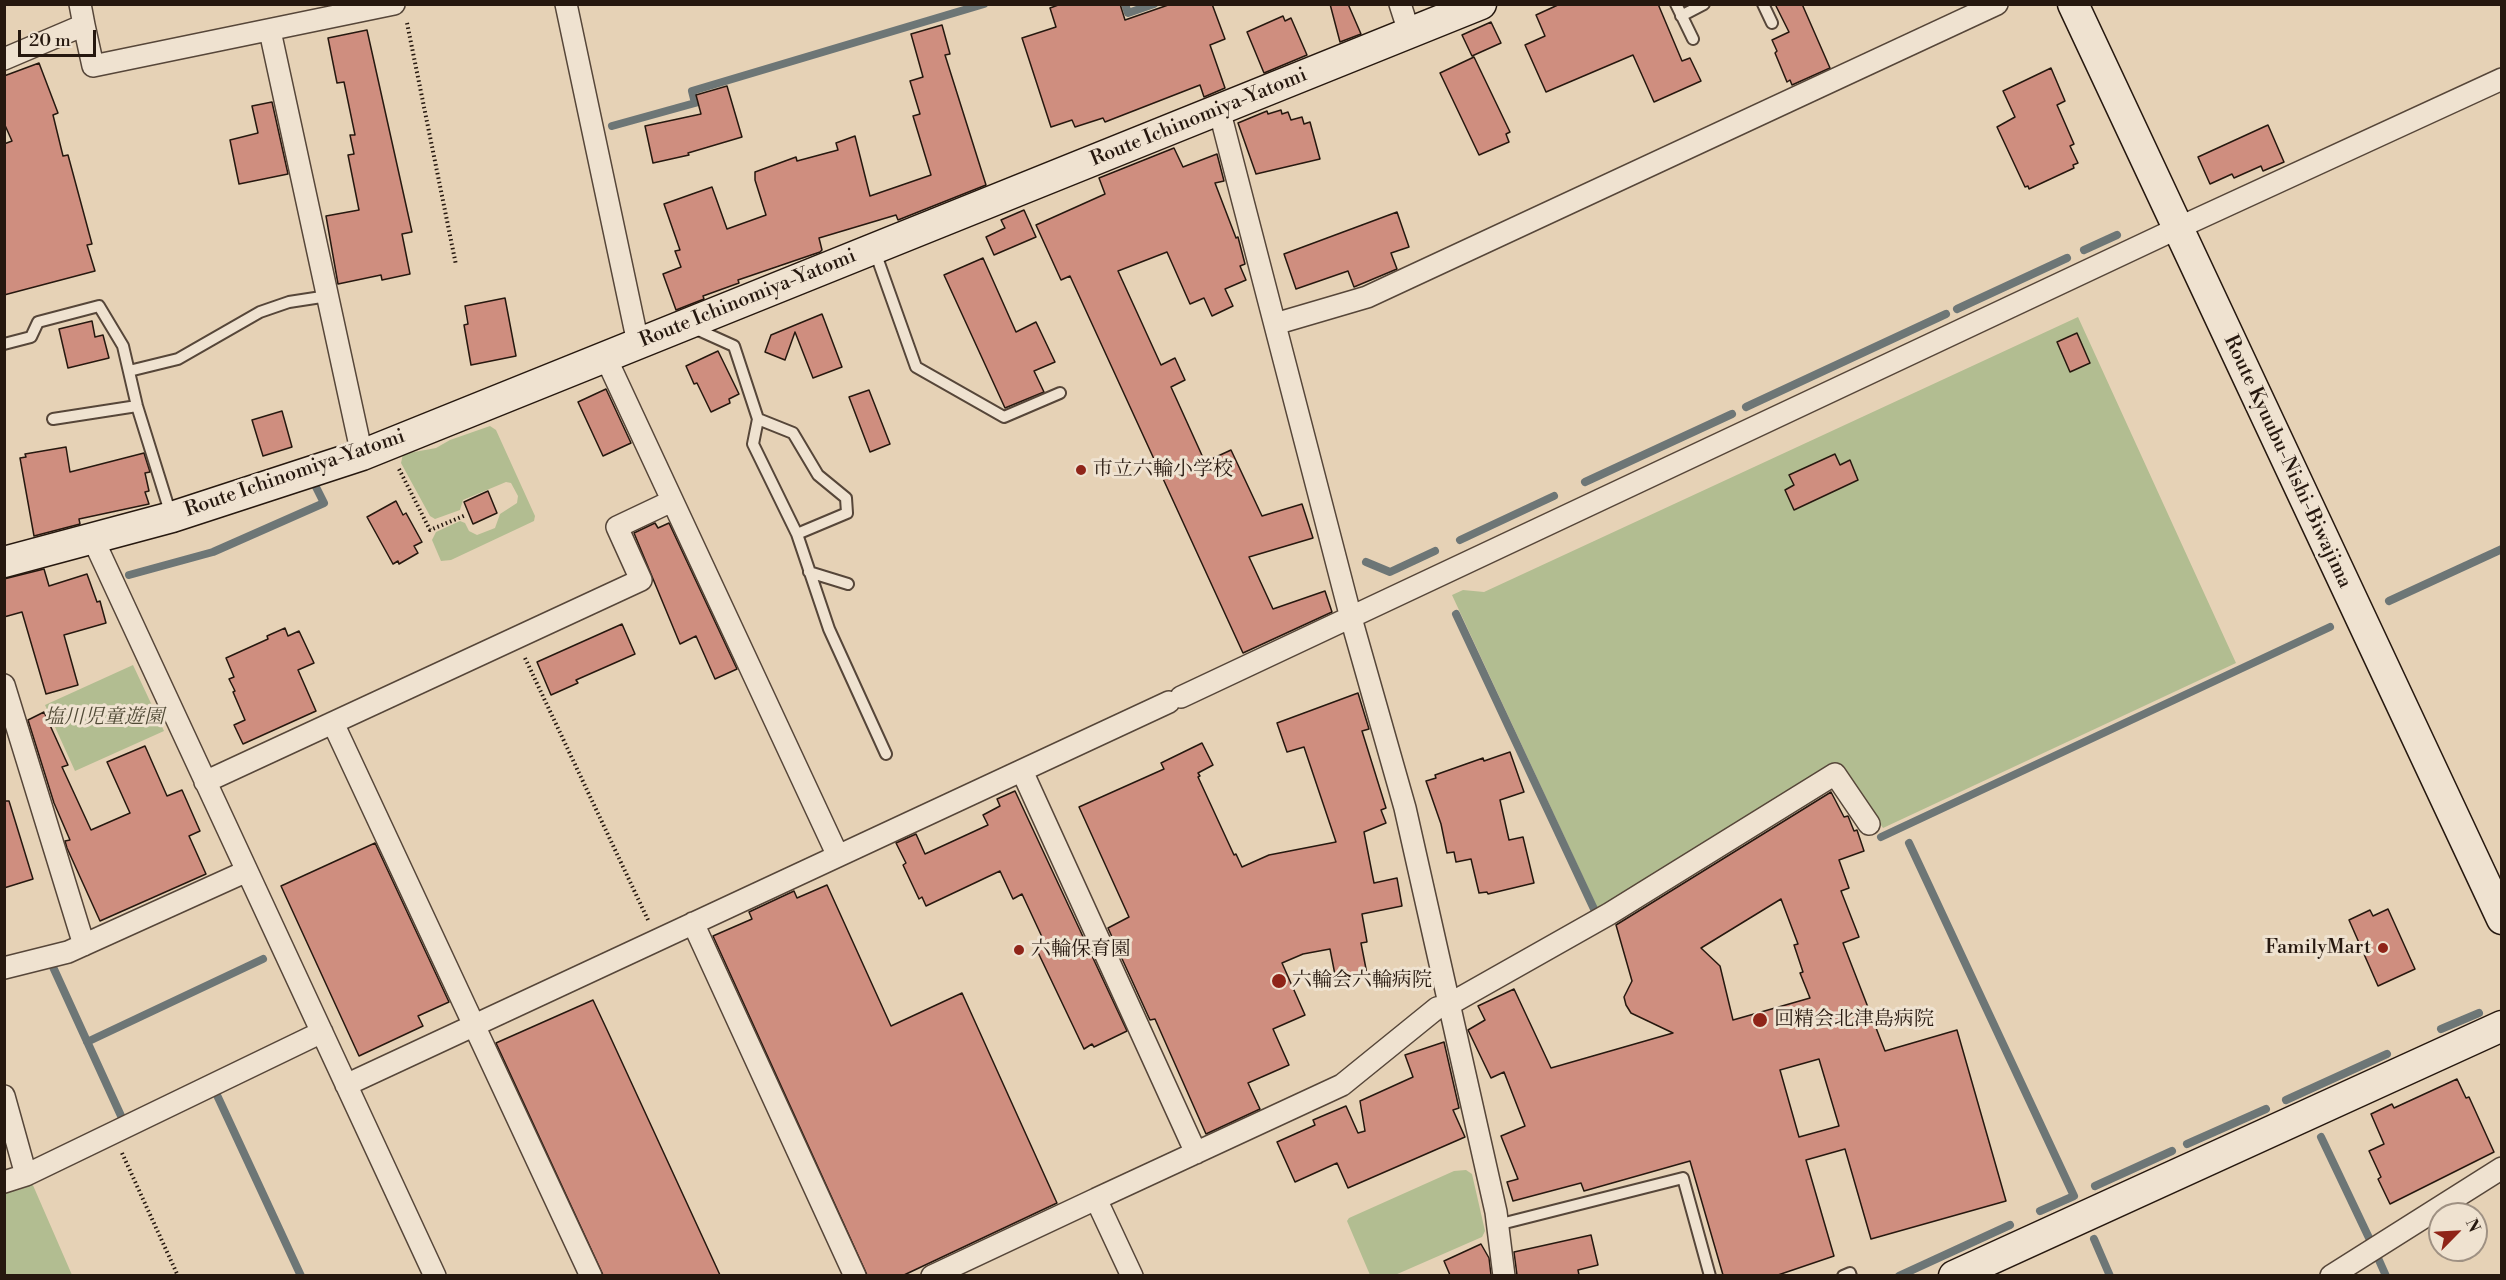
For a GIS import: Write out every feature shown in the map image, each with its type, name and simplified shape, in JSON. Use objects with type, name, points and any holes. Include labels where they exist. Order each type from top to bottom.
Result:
[{"type":"main road","name":"Route Ichinomiya-Yatomi","points":[[4,562],[172,517],[374,450],[1219,109],[1410,35],[1481,4]]},
{"type":"main road","name":"Route Kyuubu-Nishi-Biwajima","points":[[2073,4],[2502,919]]},
{"type":"main road","points":[[1954,1275],[2502,1026]]},
{"type":"street","points":[[566,4],[638,343]]},
{"type":"street","points":[[1400,4],[1410,35]]},
{"type":"street","points":[[1275,324],[1367,297],[1997,4]]},
{"type":"street","points":[[4,59],[82,15],[93,66],[270,31],[400,10]]},
{"type":"street","points":[[270,31],[327,296],[374,450]]},
{"type":"street","points":[[346,1085],[1351,618],[2178,228],[2502,79]]},
{"type":"street","points":[[1219,109],[1351,618],[1405,808],[1497,1225],[1504,1275]]},
{"type":"street","points":[[605,356],[838,856]]},
{"type":"street","points":[[206,782],[641,580],[617,527],[672,501]]},
{"type":"street","points":[[93,539],[435,1275]]},
{"type":"street","points":[[4,686],[84,945]]},
{"type":"street","points":[[333,723],[591,1275]]},
{"type":"street","points":[[1022,771],[1196,1153]]},
{"type":"street","points":[[932,1275],[1342,1085],[1437,1008],[1448,1005],[1609,914],[1835,774],[1869,824]]},
{"type":"street","points":[[4,968],[68,952],[247,871]]},
{"type":"street","points":[[693,923],[855,1275]]},
{"type":"street","points":[[4,1182],[26,1175],[322,1032]]},
{"type":"street","points":[[4,1096],[26,1175]]},
{"type":"street","points":[[2331,1275],[2502,1168]]},
{"type":"street","points":[[1096,1199],[1132,1275]]},
{"type":"lane","points":[[1676,4],[1693,39]]},
{"type":"lane","points":[[1681,16],[1704,4]]},
{"type":"lane","points":[[1763,4],[1772,23]]},
{"type":"lane","points":[[874,249],[916,367],[1004,417],[1060,393]]},
{"type":"lane","points":[[129,371],[178,359],[260,312],[289,302],[327,296]]},
{"type":"lane","points":[[4,344],[31,337],[38,322],[99,306],[123,346],[137,406],[172,517]]},
{"type":"lane","points":[[685,324],[734,346],[758,418],[753,444],[797,534],[829,629],[886,754]]},
{"type":"lane","points":[[53,419],[137,406]]},
{"type":"lane","points":[[758,418],[793,433],[818,475],[846,498],[846,513],[797,534]]},
{"type":"lane","points":[[809,572],[848,584]]},
{"type":"lane","points":[[1497,1225],[1683,1178],[1710,1275]]},
{"type":"lane","points":[[1843,1275],[1850,1273],[1851,1275]]},
{"type":"path","points":[[400,10],[456,265]]},
{"type":"path","points":[[374,450],[430,530],[466,515]]},
{"type":"path","points":[[516,638],[658,940]]},
{"type":"path","points":[[112,1134],[178,1275]]},
{"type":"green space","points":[[2078,317],[2236,663],[1883,828],[1838,763],[1598,909],[1452,595],[1463,590],[1484,592]]},
{"type":"green space","points":[[490,426],[496,430],[535,516],[534,521],[451,560],[441,561],[432,540],[436,532],[460,521],[465,523],[469,531],[477,535],[495,528],[500,514],[517,503],[518,496],[511,483],[506,482],[463,500],[460,510],[435,519],[430,516],[401,463],[403,454],[436,448],[450,440]]},
{"type":"green space","name":"塩川児童遊園","points":[[133,665],[164,731],[75,771],[45,705]]},
{"type":"green space","points":[[1466,1170],[1472,1174],[1485,1231],[1482,1237],[1395,1275],[1370,1275],[1347,1221],[1349,1218],[1454,1171]]},
{"type":"green space","points":[[32,1183],[72,1275],[5,1276],[5,1192],[19,1190]]},
{"type":"building","points":[[1061,4],[1120,4],[1125,20],[1171,4],[1212,4],[1225,39],[1210,45],[1225,88],[1204,97],[1200,85],[1105,122],[1103,118],[1075,127],[1072,120],[1051,127],[1022,38],[1056,27],[1050,8]]},
{"type":"building","points":[[1330,4],[1348,4],[1361,34],[1340,42]]},
{"type":"building","points":[[1560,4],[1658,4],[1682,61],[1690,58],[1701,81],[1654,102],[1633,55],[1546,92],[1525,45],[1545,36],[1536,15]]},
{"type":"building","points":[[1775,4],[1802,4],[1830,68],[1792,85],[1790,80],[1787,82],[1772,40],[1789,32]]},
{"type":"building","points":[[1283,16],[1285,21],[1291,18],[1307,55],[1264,73],[1247,32]]},
{"type":"building","points":[[1491,22],[1501,43],[1472,56],[1462,35]]},
{"type":"building","points":[[942,25],[950,54],[945,55],[986,185],[898,220],[896,215],[819,238],[822,250],[820,252],[738,280],[739,283],[703,296],[704,299],[676,310],[663,274],[681,267],[675,251],[680,250],[664,204],[712,187],[727,229],[766,215],[755,180],[755,172],[796,157],[797,161],[838,150],[836,143],[855,136],[870,196],[931,175],[913,116],[920,114],[910,81],[923,77],[911,34]]},
{"type":"building","points":[[367,30],[412,232],[402,234],[410,274],[382,280],[381,275],[338,284],[326,216],[359,210],[348,155],[354,154],[350,135],[355,135],[344,82],[337,83],[328,38]]},
{"type":"building","points":[[1474,57],[1510,132],[1506,134],[1509,142],[1479,155],[1440,73]]},
{"type":"building","points":[[39,63],[58,113],[53,115],[63,156],[68,155],[92,244],[87,245],[95,271],[4,295],[4,144],[12,141],[4,123],[4,76]]},
{"type":"building","points":[[2051,68],[2065,101],[2057,105],[2074,144],[2070,146],[2078,163],[2073,165],[2074,168],[2029,189],[2028,186],[2025,187],[1997,127],[2015,117],[2003,91]]},
{"type":"building","points":[[727,86],[742,137],[688,153],[689,155],[653,163],[645,126],[701,114],[696,95]]},
{"type":"building","points":[[272,102],[288,174],[239,184],[230,140],[258,133],[252,106]]},
{"type":"building","points":[[1281,110],[1282,114],[1288,112],[1291,120],[1302,117],[1304,124],[1310,122],[1320,159],[1256,174],[1238,123],[1267,111],[1268,114]]},
{"type":"building","points":[[2268,125],[2284,162],[2263,171],[2261,166],[2234,178],[2232,174],[2210,184],[2198,157]]},
{"type":"building","points":[[1174,148],[1183,167],[1217,154],[1224,181],[1215,183],[1236,238],[1238,237],[1245,264],[1240,266],[1246,280],[1225,289],[1233,306],[1212,316],[1204,298],[1190,304],[1167,252],[1118,271],[1161,365],[1175,358],[1185,380],[1171,387],[1205,462],[1231,450],[1262,516],[1302,504],[1313,538],[1249,557],[1273,609],[1325,591],[1332,612],[1243,653],[1070,276],[1061,280],[1036,225],[1105,194],[1099,178]]},
{"type":"building","points":[[1024,210],[1036,237],[994,255],[986,237],[1005,228],[1001,220]]},
{"type":"building","points":[[1397,212],[1409,247],[1391,253],[1397,269],[1354,287],[1348,271],[1296,289],[1284,254]]},
{"type":"building","points":[[983,258],[1016,332],[1036,322],[1055,362],[1034,371],[1044,392],[1005,408],[944,275]]},
{"type":"building","points":[[505,298],[516,356],[471,365],[464,325],[468,324],[465,306]]},
{"type":"building","points":[[822,314],[842,367],[813,378],[795,332],[785,360],[765,352],[771,335]]},
{"type":"building","points":[[92,321],[95,337],[103,335],[109,358],[68,368],[59,329]]},
{"type":"building","points":[[2077,333],[2090,363],[2070,372],[2057,342]]},
{"type":"building","points":[[718,351],[739,394],[729,399],[730,403],[711,412],[686,366]]},
{"type":"building","points":[[606,389],[631,443],[603,456],[578,402]]},
{"type":"building","points":[[869,390],[890,444],[870,452],[849,397]]},
{"type":"building","points":[[282,411],[292,447],[263,456],[252,420]]},
{"type":"building","points":[[66,447],[70,472],[144,453],[150,472],[145,473],[149,491],[145,492],[149,504],[79,519],[80,524],[34,536],[20,458],[26,457],[25,454]]},
{"type":"building","points":[[1835,454],[1840,465],[1850,460],[1858,480],[1794,510],[1785,490],[1794,485],[1789,475]]},
{"type":"building","points":[[488,491],[497,513],[473,524],[464,502]]},
{"type":"building","points":[[396,501],[403,515],[406,513],[422,542],[414,546],[418,553],[399,564],[398,561],[393,564],[367,517]]},
{"type":"building","points":[[655,523],[658,528],[669,523],[737,669],[715,679],[696,636],[680,644],[634,533]]},
{"type":"building","points":[[44,569],[49,586],[87,574],[97,602],[100,601],[106,623],[64,635],[78,685],[46,694],[22,612],[4,617],[4,579]]},
{"type":"building","points":[[622,624],[635,654],[576,680],[578,683],[551,695],[537,662]]},
{"type":"building","points":[[285,628],[288,636],[299,631],[314,663],[298,670],[316,711],[243,744],[234,725],[245,720],[229,679],[234,677],[226,658],[268,639],[267,636]]},
{"type":"building","points":[[1358,693],[1369,729],[1362,731],[1386,808],[1381,810],[1386,823],[1364,832],[1374,883],[1397,878],[1402,906],[1362,914],[1367,942],[1361,943],[1367,974],[1336,980],[1330,949],[1303,954],[1282,963],[1305,1015],[1273,1029],[1289,1065],[1248,1083],[1260,1109],[1206,1134],[1155,1019],[1150,1020],[1108,928],[1129,917],[1079,807],[1164,769],[1161,763],[1202,743],[1213,765],[1198,773],[1200,776],[1198,777],[1234,855],[1236,854],[1242,867],[1269,855],[1336,842],[1304,747],[1287,752],[1277,723]]},
{"type":"building","points":[[44,712],[68,765],[62,767],[91,830],[130,813],[107,762],[145,746],[167,796],[182,790],[200,831],[189,836],[206,874],[100,921],[67,848],[65,841],[70,840],[54,803],[28,720]]},
{"type":"building","points":[[1510,752],[1524,792],[1500,800],[1509,840],[1523,837],[1534,883],[1488,894],[1487,892],[1479,893],[1471,859],[1456,862],[1454,852],[1447,853],[1441,824],[1426,781],[1436,778],[1435,775],[1483,758],[1484,761]]},
{"type":"building","points":[[1015,791],[1127,1031],[1094,1047],[1092,1044],[1084,1049],[1034,944],[1043,939],[1022,894],[1013,899],[1000,871],[926,906],[922,897],[919,899],[903,865],[906,863],[896,843],[916,834],[925,854],[988,825],[983,815],[1000,806],[997,799]]},
{"type":"building","points":[[1831,792],[1844,817],[1848,816],[1854,831],[1857,830],[1864,851],[1839,860],[1849,888],[1841,891],[1859,937],[1843,943],[1885,1051],[1957,1030],[2006,1201],[1871,1239],[1845,1149],[1806,1160],[1834,1256],[1778,1275],[1723,1275],[1690,1161],[1584,1191],[1581,1183],[1513,1201],[1507,1182],[1518,1179],[1501,1136],[1525,1126],[1504,1072],[1491,1078],[1468,1030],[1485,1020],[1478,1006],[1514,989],[1551,1068],[1673,1033],[1631,1013],[1626,1005],[1624,997],[1632,981],[1616,925]],"holes":[[[1781,899],[1798,944],[1794,945],[1803,972],[1800,973],[1810,998],[1733,1020],[1720,966],[1701,948]],[[1819,1059],[1839,1126],[1799,1137],[1780,1070]]]},
{"type":"building","points":[[4,801],[9,801],[33,879],[4,888]]},
{"type":"building","points":[[375,843],[449,1002],[418,1016],[423,1026],[359,1056],[281,886]]},
{"type":"building","points":[[827,885],[891,1026],[962,993],[1057,1203],[904,1275],[867,1275],[713,936],[752,919],[749,912],[794,891],[797,898]]},
{"type":"building","name":"FamilyMart","points":[[2388,909],[2415,969],[2378,986],[2349,920],[2370,910],[2373,916]]},
{"type":"building","points":[[593,1000],[720,1275],[603,1275],[496,1043]]},
{"type":"building","points":[[1444,1042],[1459,1108],[1453,1110],[1465,1137],[1348,1188],[1337,1163],[1295,1182],[1277,1142],[1315,1125],[1313,1120],[1346,1106],[1358,1133],[1365,1131],[1360,1101],[1413,1077],[1405,1055]]},
{"type":"building","points":[[2457,1079],[2466,1098],[2469,1097],[2494,1152],[2390,1204],[2378,1179],[2381,1177],[2369,1151],[2384,1144],[2371,1114],[2392,1104],[2394,1108]]},
{"type":"building","points":[[1591,1235],[1598,1265],[1578,1270],[1579,1275],[1517,1275],[1514,1252]]},
{"type":"building","points":[[1481,1244],[1489,1258],[1491,1275],[1450,1275],[1444,1261]]},
{"type":"waterway","points":[[612,126],[695,103],[692,91],[984,4]]},
{"type":"waterway","points":[[1125,4],[1128,13],[1154,4]]},
{"type":"waterway","points":[[2084,250],[2117,235]]},
{"type":"waterway","points":[[1957,309],[2067,258]]},
{"type":"waterway","points":[[1746,407],[1946,314]]},
{"type":"waterway","points":[[1585,482],[1732,414]]},
{"type":"waterway","points":[[129,575],[213,552],[324,503],[316,487]]},
{"type":"waterway","points":[[1460,540],[1554,496]]},
{"type":"waterway","points":[[2389,601],[2502,549]]},
{"type":"waterway","points":[[1366,562],[1390,572],[1435,551]]},
{"type":"waterway","points":[[1456,614],[1594,909]]},
{"type":"waterway","points":[[1881,837],[2330,627]]},
{"type":"waterway","points":[[1909,843],[2074,1196],[2040,1211]]},
{"type":"waterway","points":[[87,1042],[263,959]]},
{"type":"waterway","points":[[53,967],[122,1118]]},
{"type":"waterway","points":[[2441,1029],[2479,1013]]},
{"type":"waterway","points":[[2286,1100],[2387,1054]]},
{"type":"waterway","points":[[216,1093],[301,1276]]},
{"type":"waterway","points":[[2187,1144],[2266,1109]]},
{"type":"waterway","points":[[2321,1137],[2370,1240]]},
{"type":"waterway","points":[[2095,1186],[2172,1151]]},
{"type":"waterway","points":[[1899,1276],[2010,1225]]},
{"type":"waterway","points":[[2094,1239],[2110,1276]]},
{"type":"waterway","points":[[2378,1258],[2386,1276]]},
{"type":"place","name":"市立六輪小学校","points":[[1081,470]]},
{"type":"place","name":"FamilyMart","points":[[2383,948]]},
{"type":"place","name":"六輪保育園","points":[[1019,950]]},
{"type":"place","name":"六輪会六輪病院","points":[[1279,981]]},
{"type":"place","name":"回精会北津島病院","points":[[1760,1020]]}]
